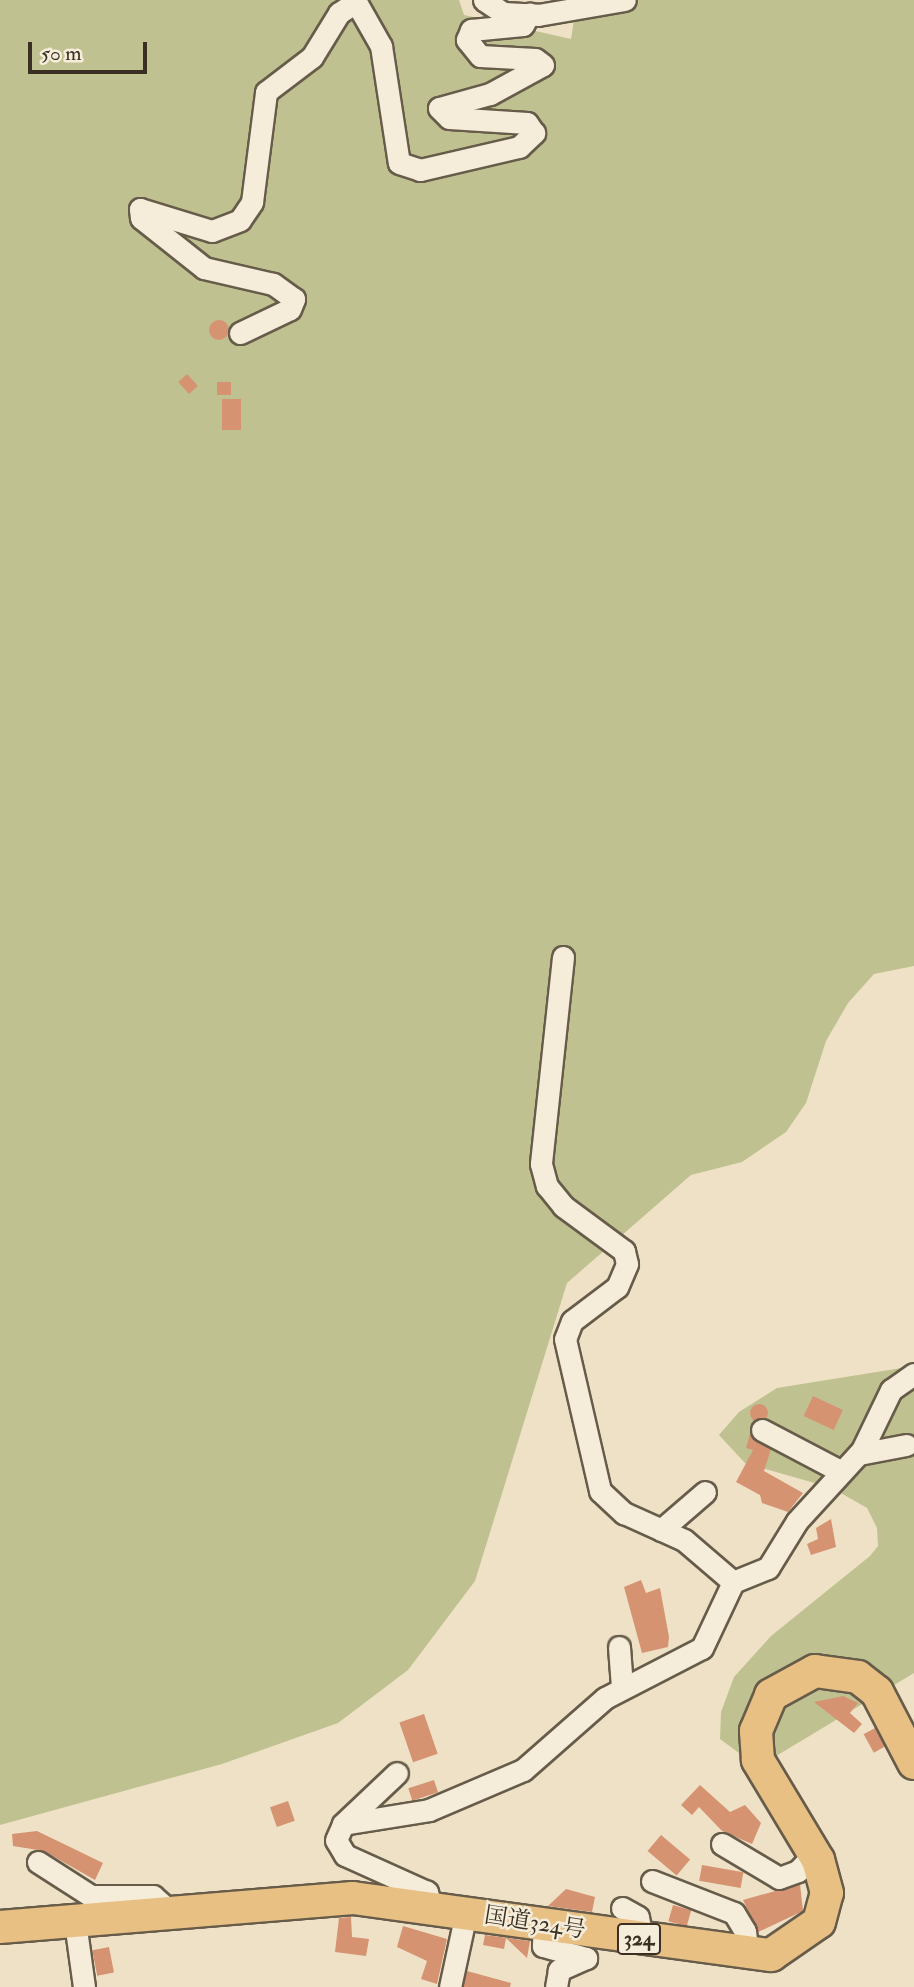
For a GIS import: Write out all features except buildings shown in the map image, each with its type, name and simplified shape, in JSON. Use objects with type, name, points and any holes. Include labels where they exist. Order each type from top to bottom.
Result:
[{"type":"highway","name":"国道324号","points":[[0,1927],[353,1898],[431,1906],[748,1957],[780,1952],[818,1922],[827,1893],[814,1854],[764,1776],[754,1744],[759,1718],[781,1686],[815,1671],[858,1677],[877,1692],[914,1763]]},
{"type":"street","points":[[484,0],[503,13],[529,14],[625,0]]},
{"type":"street","points":[[240,334],[290,309],[294,299],[274,284],[204,268],[141,218],[140,209],[212,231],[240,220],[252,202],[266,92],[312,57],[339,13],[356,2],[381,46],[399,163],[420,170],[519,147],[534,133],[527,123],[449,118],[439,108],[490,94],[543,65],[535,59],[480,56],[467,40],[471,30],[523,25],[529,14]]},
{"type":"street","points":[[563,957],[541,1164],[547,1186],[563,1206],[624,1251],[627,1264],[617,1287],[572,1321],[565,1339],[600,1491],[624,1513],[684,1540],[733,1583]]},
{"type":"street","points":[[342,1824],[429,1810],[523,1770],[622,1688],[702,1648],[733,1583],[768,1568],[797,1521],[859,1454],[891,1390],[914,1374]]},
{"type":"street","points":[[762,1430],[842,1472]]},
{"type":"street","points":[[859,1454],[906,1445]]},
{"type":"street","points":[[662,1530],[705,1492]]},
{"type":"street","points":[[619,1647],[622,1688]]},
{"type":"street","points":[[397,1773],[342,1824],[336,1840],[345,1855],[426,1892],[431,1906]]},
{"type":"street","points":[[722,1844],[779,1878],[798,1871],[814,1854]]},
{"type":"street","points":[[38,1862],[91,1896],[153,1896],[171,1912]]},
{"type":"street","points":[[652,1881],[734,1913],[745,1931],[748,1957]]},
{"type":"street","points":[[622,1908],[638,1917],[642,1940]]},
{"type":"street","points":[[450,1987],[466,1913]]},
{"type":"street","points":[[75,1922],[84,1987]]},
{"type":"street","points":[[544,1925],[543,1946],[586,1958],[559,1970],[556,1987]]},
{"type":"green space","points":[[0,0],[459,0],[464,15],[571,39],[577,0],[914,0],[914,966],[874,974],[848,1003],[826,1041],[806,1103],[786,1132],[742,1162],[691,1175],[567,1283],[475,1581],[408,1670],[338,1723],[222,1764],[0,1825]]},
{"type":"green space","points":[[914,1366],[914,1673],[758,1767],[720,1739],[721,1712],[734,1677],[771,1636],[870,1556],[878,1546],[877,1528],[867,1508],[832,1488],[745,1463],[719,1435],[739,1412],[777,1388]]}]
